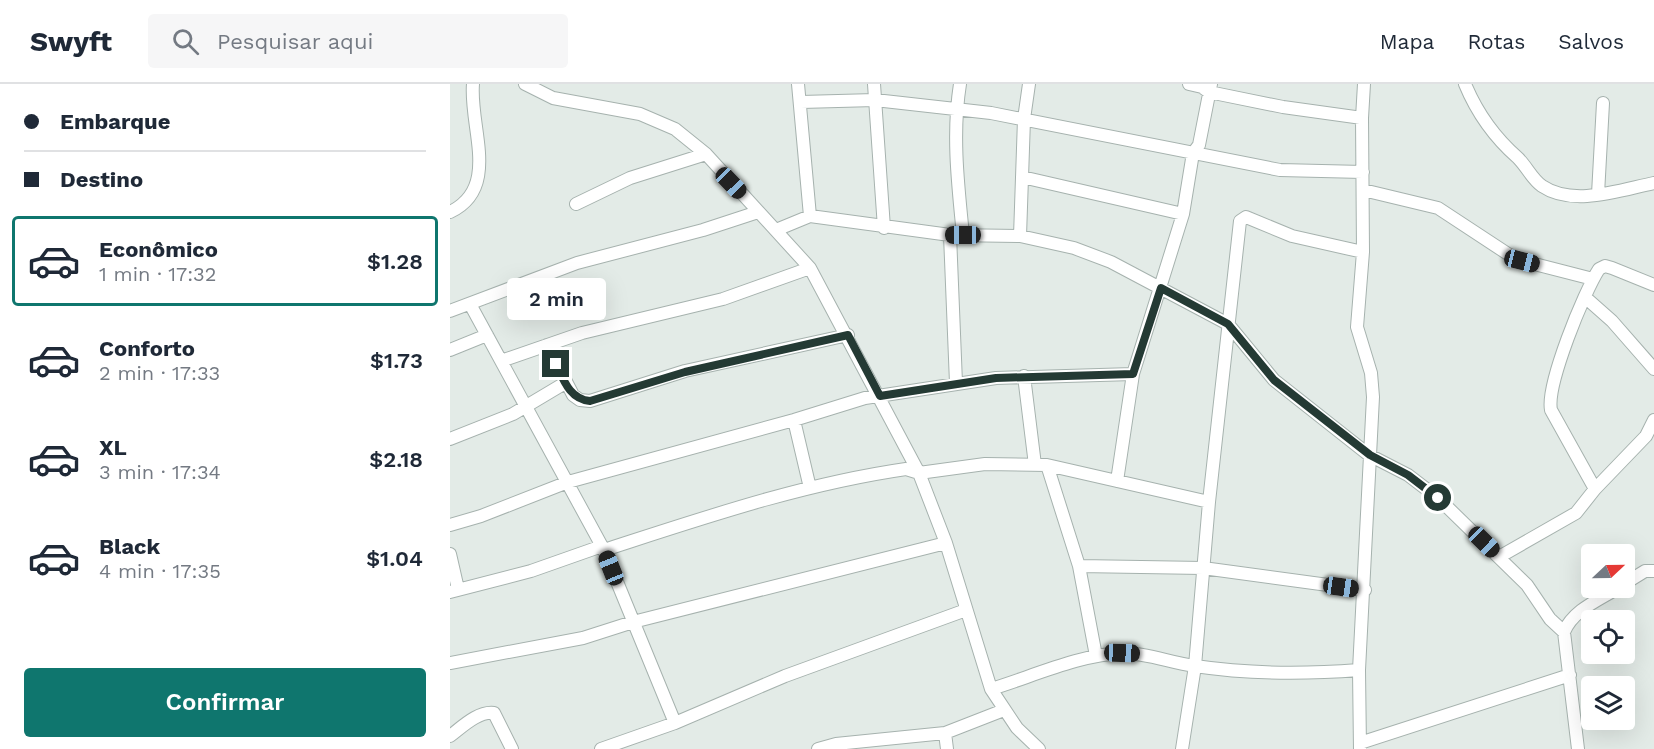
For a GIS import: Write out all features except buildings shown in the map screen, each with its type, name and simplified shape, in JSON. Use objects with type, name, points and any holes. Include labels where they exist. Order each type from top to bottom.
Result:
[{"type":"street","points":[[452,206],[474,194],[477,185],[478,149],[473,84]]},
{"type":"street","points":[[525,84],[553,98],[640,114],[683,135],[706,154],[810,268],[848,335],[919,473],[946,543],[991,689],[1004,710],[1039,749]]},
{"type":"street","points":[[798,84],[810,216]]},
{"type":"street","points":[[874,84],[885,228]]},
{"type":"street","points":[[956,383],[956,109],[960,84]]},
{"type":"street","points":[[1020,236],[1024,119],[1029,84]]},
{"type":"street","points":[[1189,84],[1362,118]]},
{"type":"street","points":[[1364,84],[1363,252],[1357,327],[1371,374],[1365,590],[1359,670],[1360,746],[1570,675]]},
{"type":"street","points":[[1465,84],[1481,117],[1535,180],[1556,194],[1598,195],[1654,183]]},
{"type":"street","points":[[1117,481],[1133,374],[1183,214],[1193,153],[1199,145],[1210,88]]},
{"type":"street","points":[[801,102],[875,100],[956,109],[1024,119],[1280,171],[1363,172]]},
{"type":"street","points":[[1598,195],[1603,103]]},
{"type":"street","points":[[576,204],[630,178],[706,154]]},
{"type":"street","points":[[1022,177],[1183,214]]},
{"type":"street","points":[[1363,190],[1438,208],[1522,261],[1593,279]]},
{"type":"street","points":[[450,311],[577,263],[703,230],[759,212]]},
{"type":"street","points":[[776,230],[810,216],[885,228],[957,235],[1020,236],[1090,252],[1161,288],[1228,324],[1274,380],[1370,455],[1424,486],[1527,585],[1550,619],[1564,632]]},
{"type":"street","points":[[1182,749],[1195,666],[1209,502],[1242,217],[1292,236],[1363,252]]},
{"type":"street","points":[[1595,489],[1551,410],[1549,400],[1563,351],[1599,269],[1605,266],[1654,285]]},
{"type":"street","points":[[501,361],[582,333],[717,301],[810,268]]},
{"type":"street","points":[[1586,298],[1598,307],[1654,369]]},
{"type":"street","points":[[470,303],[603,548],[675,723]]},
{"type":"street","points":[[450,350],[487,335]]},
{"type":"street","points":[[547,345],[565,383],[580,400],[590,401],[685,372],[848,335]]},
{"type":"street","points":[[450,525],[481,516],[568,482],[794,420],[865,398],[956,383],[1024,376],[1133,374]]},
{"type":"street","points":[[1024,376],[1041,465],[1079,566],[1096,656]]},
{"type":"street","points":[[450,439],[513,414],[524,405],[565,383]]},
{"type":"street","points":[[794,420],[810,488]]},
{"type":"street","points":[[1499,557],[1576,513],[1595,489],[1646,436],[1654,420]]},
{"type":"street","points":[[450,554],[454,590],[531,571],[733,508],[810,488],[906,469],[919,473],[985,464],[1041,465],[1209,502]]},
{"type":"street","points":[[450,663],[583,638],[633,622],[946,543]]},
{"type":"street","points":[[1079,566],[1203,568],[1365,590]]},
{"type":"street","points":[[1635,577],[1645,571],[1654,571]]},
{"type":"street","points":[[1578,749],[1564,632],[1568,623],[1577,614],[1602,598]]},
{"type":"street","points":[[601,749],[675,723],[785,676],[966,610]]},
{"type":"street","points":[[991,689],[1096,656],[1141,654],[1195,666],[1303,673],[1359,670]]},
{"type":"street","points":[[818,749],[836,744],[945,733],[1004,710]]},
{"type":"street","points":[[450,736],[472,720],[489,712],[494,713],[512,749]]},
{"type":"street","points":[[945,733],[947,749]]},
{"type":"route","points":[[556,364],[573,395],[580,400],[590,401],[685,372],[848,335],[880,396],[996,378],[1133,374],[1161,288],[1228,324],[1263,370],[1274,380],[1370,455],[1408,475],[1438,498]]}]
